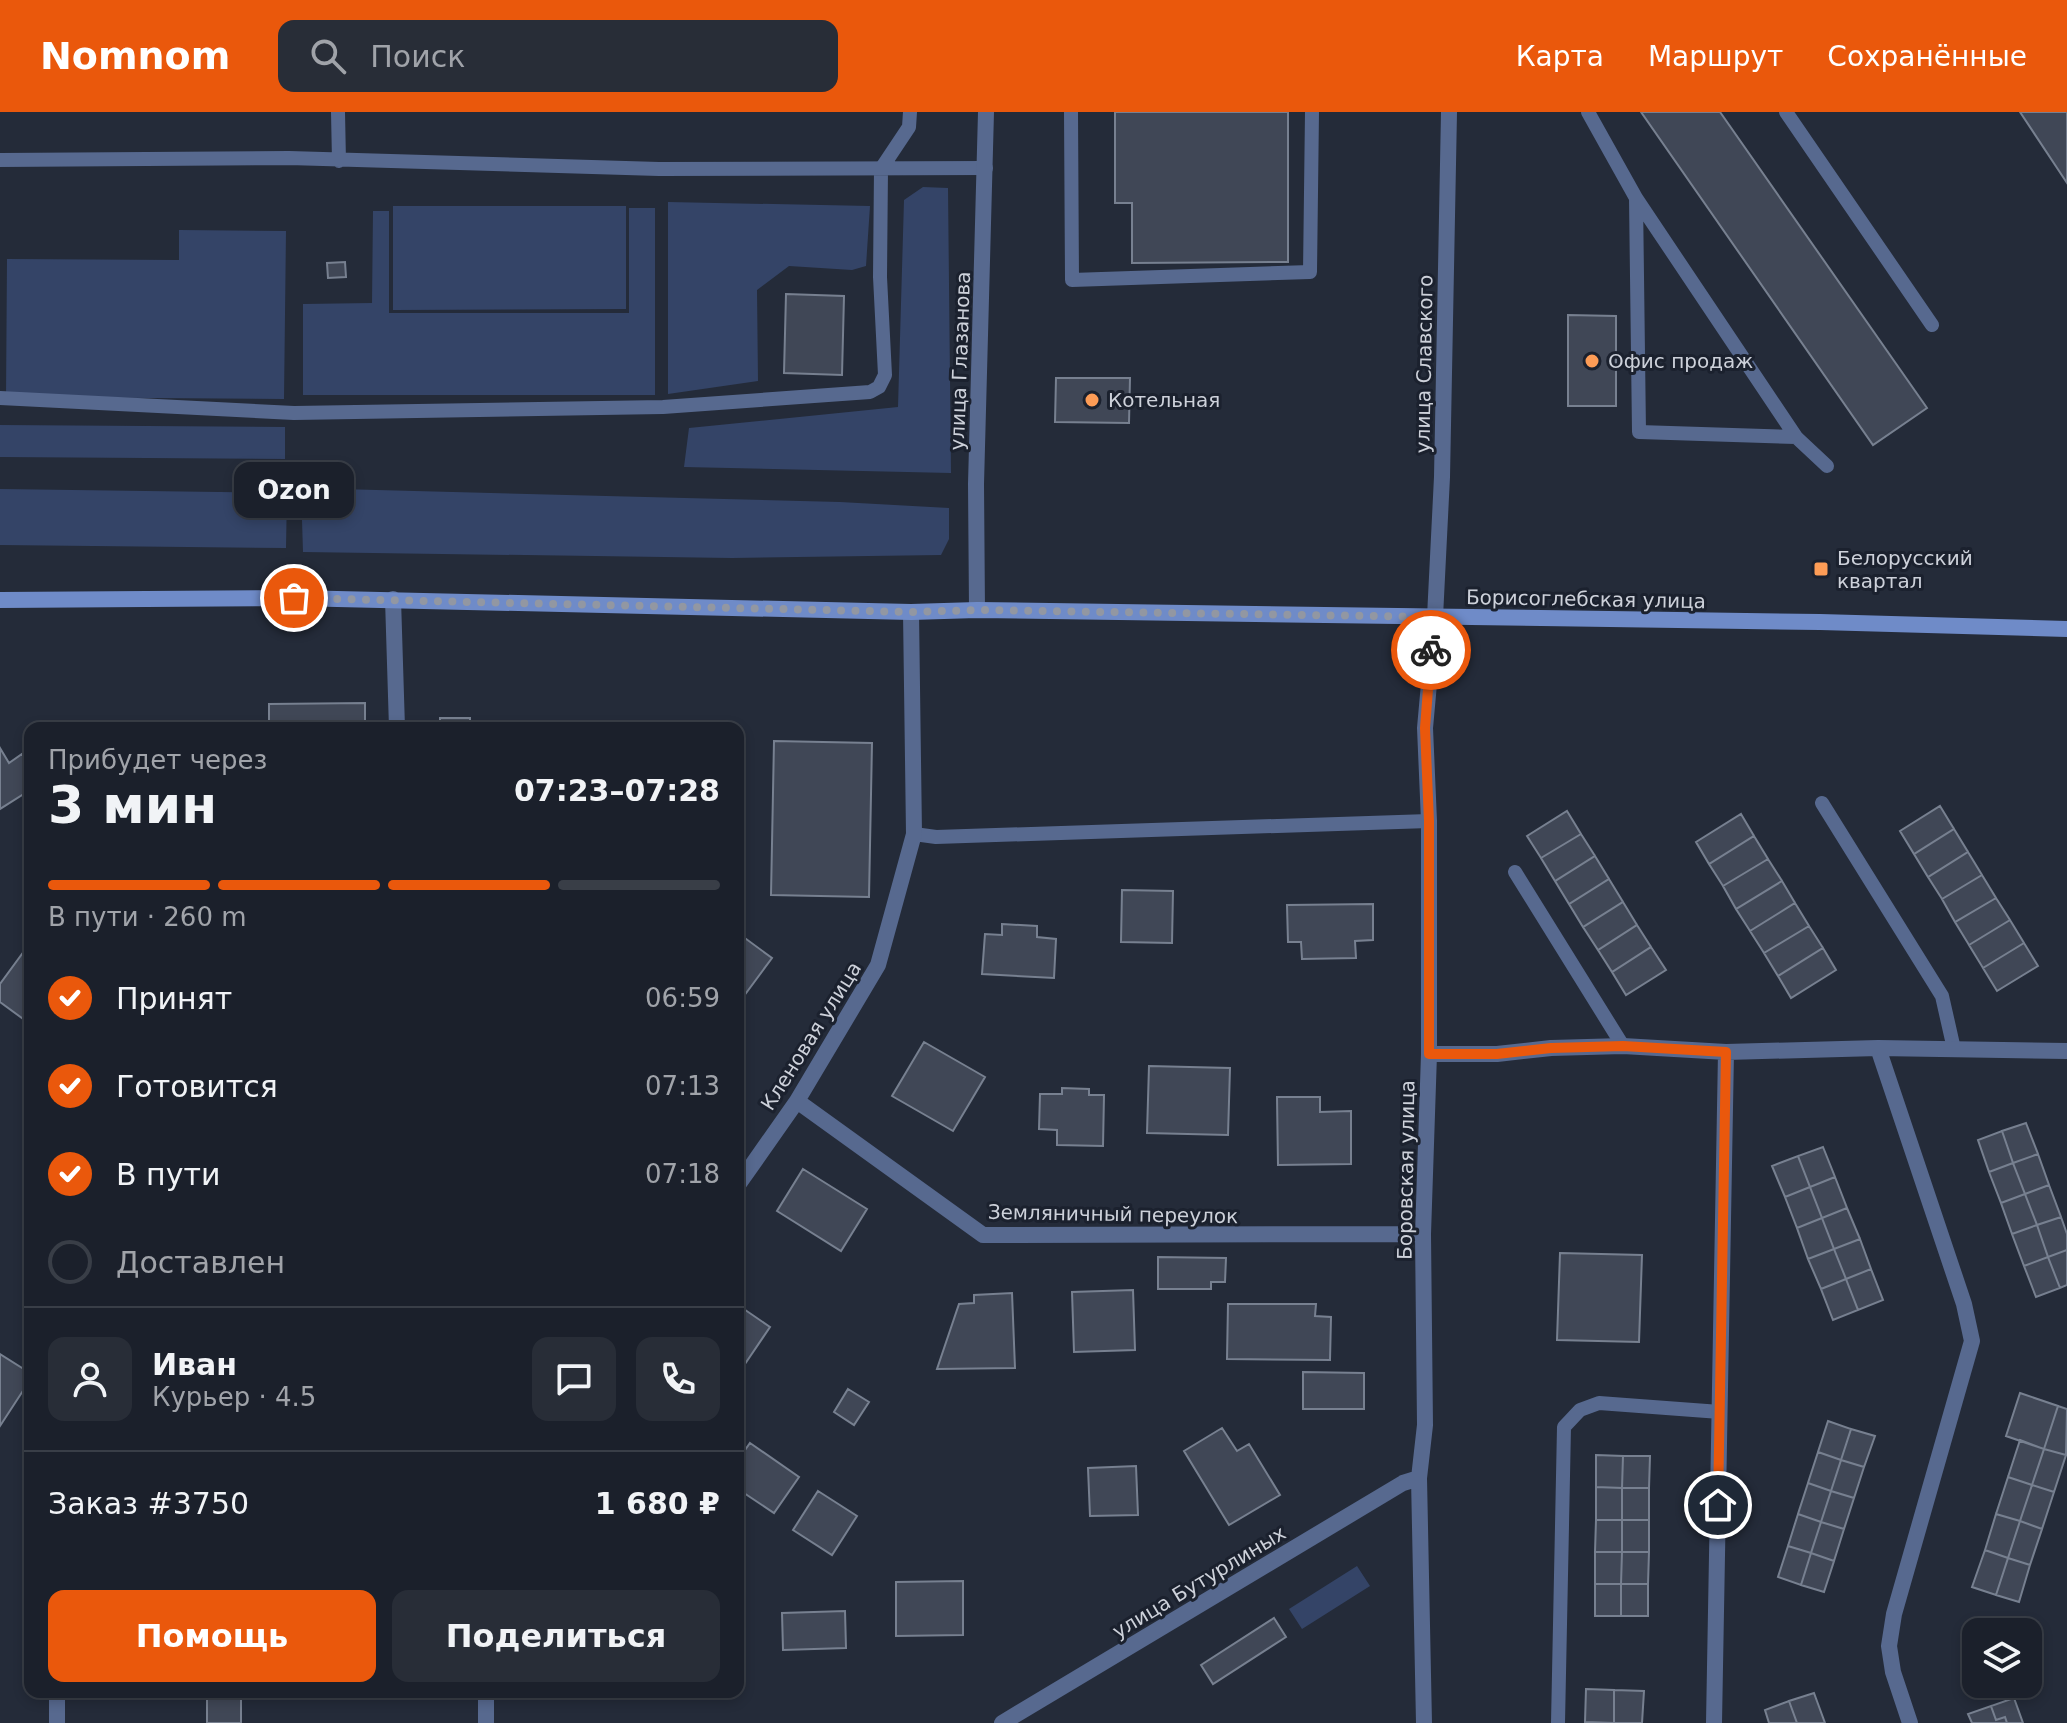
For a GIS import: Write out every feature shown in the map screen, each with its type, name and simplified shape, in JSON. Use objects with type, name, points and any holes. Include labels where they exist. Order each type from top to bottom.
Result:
[{"type":"street","name":"улица Глазанова","points":[[977,610],[976,484],[986,112]]},
{"type":"street","name":"улица Славского","points":[[1435,617],[1442,477],[1449,112]]},
{"type":"street","name":"Борисоглебская улица","points":[[0,600],[393,599],[911,612],[977,610],[1834,622],[2067,629]]},
{"type":"street","points":[[393,599],[397,722]]},
{"type":"street","name":"Кленовая улица","points":[[744,1176],[797,1101],[878,965],[914,834],[911,612]]},
{"type":"street","name":"Боровская улица","points":[[1424,1723],[1419,1478],[1425,1425],[1423,1234],[1429,1054],[1429,821],[1425,728],[1435,617]]},
{"type":"street","points":[[1429,1054],[1497,1054],[1551,1048],[1623,1046],[1726,1052],[1878,1048],[2067,1051]]},
{"type":"street","points":[[1878,1048],[1964,1304],[1972,1341],[1894,1614],[1889,1646],[1893,1672],[1910,1723]]},
{"type":"street","points":[[1714,1723],[1726,1052]]},
{"type":"street","name":"Земляничный переулок","points":[[797,1101],[983,1235],[1423,1234]]},
{"type":"street","name":"улица Бутурлиных","points":[[1002,1723],[1403,1483],[1419,1478]]},
{"type":"street","points":[[57,1698],[57,1723]]},
{"type":"street","points":[[486,1698],[486,1723]]},
{"type":"lane","points":[[338,112],[339,161]]},
{"type":"lane","points":[[0,398],[294,413],[663,407],[870,392],[879,387],[885,375],[880,277],[881,169],[909,127],[910,112]]},
{"type":"lane","points":[[1071,112],[1072,280],[1310,272],[1312,112]]},
{"type":"lane","points":[[1588,112],[1636,198],[1796,437],[1827,466]]},
{"type":"lane","points":[[1786,112],[1932,325]]},
{"type":"lane","points":[[0,160],[289,158],[659,169],[986,168]]},
{"type":"lane","points":[[1636,198],[1639,432],[1796,437]]},
{"type":"lane","points":[[1822,803],[1942,996],[1954,1049]]},
{"type":"lane","points":[[914,834],[936,837],[1429,821]]},
{"type":"lane","points":[[1515,872],[1623,1046]]},
{"type":"lane","points":[[1558,1723],[1564,1427],[1580,1410],[1599,1403],[1720,1412]]},
{"type":"shaded area","points":[[923,187],[948,188],[951,473],[684,467],[689,428],[898,407],[904,200]]},
{"type":"shaded area","points":[[668,202],[870,206],[866,266],[852,270],[789,266],[757,290],[758,381],[668,394]]},
{"type":"shaded area","points":[[393,206],[626,206],[626,309],[393,310]]},
{"type":"shaded area","points":[[629,208],[655,208],[655,395],[303,395],[303,304],[372,303],[373,211],[389,211],[389,313],[629,313]]},
{"type":"shaded area","points":[[179,230],[286,231],[284,399],[6,397],[7,259],[179,260]]},
{"type":"shaded area","points":[[0,425],[285,427],[285,459],[0,457]]},
{"type":"shaded area","points":[[301,488],[840,502],[949,508],[949,539],[941,555],[732,558],[303,552]]},
{"type":"shaded area","points":[[0,489],[287,493],[286,548],[0,545]]},
{"type":"shaded area","points":[[1357,1566],[1370,1586],[1302,1629],[1289,1609]]},
{"type":"building","points":[[1115,112],[1288,112],[1288,262],[1132,263],[1132,203],[1115,203]]},
{"type":"building","points":[[1641,112],[1720,112],[1927,408],[1873,445]]},
{"type":"building","points":[[2020,112],[2067,112],[2067,183]]},
{"type":"building","points":[[345,262],[346,277],[328,278],[327,263]]},
{"type":"building","points":[[786,294],[844,296],[842,375],[784,373]]},
{"type":"building","name":"Офис продаж","points":[[1568,315],[1616,316],[1616,406],[1568,406]]},
{"type":"building","name":"Котельная","points":[[1056,378],[1130,378],[1129,423],[1055,422]]},
{"type":"building","points":[[365,703],[365,722],[269,722],[269,704]]},
{"type":"building","points":[[440,718],[470,718],[470,722],[440,722]]},
{"type":"building","points":[[774,741],[872,743],[869,897],[771,895]]},
{"type":"building","points":[[0,748],[9,763],[22,754],[24,757],[24,794],[0,809]]},
{"type":"building","points":[[1940,806],[1954,829],[1914,854],[1900,831]]},
{"type":"building","points":[[1567,811],[1581,834],[1541,858],[1527,836]]},
{"type":"building","points":[[1741,814],[1754,836],[1709,864],[1696,842]]},
{"type":"building","points":[[1954,829],[1968,852],[1928,877],[1914,854]]},
{"type":"building","points":[[1581,834],[1595,856],[1555,881],[1541,858]]},
{"type":"building","points":[[1754,836],[1768,859],[1723,886],[1709,864]]},
{"type":"building","points":[[1968,852],[1982,875],[1942,899],[1928,877]]},
{"type":"building","points":[[1595,856],[1609,879],[1569,904],[1555,881]]},
{"type":"building","points":[[1768,859],[1782,881],[1736,909],[1723,886]]},
{"type":"building","points":[[1982,875],[1996,898],[1955,922],[1942,899]]},
{"type":"building","points":[[1609,879],[1623,902],[1583,927],[1569,904]]},
{"type":"building","points":[[1782,881],[1795,903],[1750,931],[1736,909]]},
{"type":"building","points":[[1122,890],[1173,891],[1172,943],[1121,942]]},
{"type":"building","points":[[1996,898],[2010,920],[1969,945],[1955,922]]},
{"type":"building","points":[[1623,902],[1637,925],[1598,950],[1583,927]]},
{"type":"building","points":[[1795,903],[1809,926],[1764,953],[1750,931]]},
{"type":"building","points":[[1373,904],[1373,940],[1355,941],[1356,958],[1302,959],[1301,942],[1288,942],[1287,905]]},
{"type":"building","points":[[2010,920],[2024,943],[1983,968],[1969,945]]},
{"type":"building","points":[[1002,924],[1037,926],[1037,937],[1056,939],[1054,978],[982,974],[985,934],[1002,935]]},
{"type":"building","points":[[1637,925],[1651,947],[1612,972],[1598,950]]},
{"type":"building","points":[[1809,926],[1823,948],[1778,976],[1764,953]]},
{"type":"building","points":[[744,937],[772,958],[744,996]]},
{"type":"building","points":[[2024,943],[2038,966],[1997,991],[1983,968]]},
{"type":"building","points":[[1651,947],[1666,970],[1626,995],[1612,972]]},
{"type":"building","points":[[1823,948],[1836,970],[1791,998],[1778,976]]},
{"type":"building","points":[[24,951],[24,1020],[0,1002],[0,984]]},
{"type":"building","points":[[924,1042],[985,1077],[953,1131],[892,1096]]},
{"type":"building","points":[[1149,1066],[1230,1068],[1228,1135],[1147,1133]]},
{"type":"building","points":[[1062,1088],[1089,1089],[1089,1095],[1104,1095],[1103,1146],[1057,1145],[1057,1130],[1039,1129],[1040,1094],[1062,1094]]},
{"type":"building","points":[[1277,1097],[1320,1097],[1320,1112],[1351,1111],[1351,1164],[1278,1165]]},
{"type":"building","points":[[2026,1123],[2038,1154],[2013,1163],[2002,1131]]},
{"type":"building","points":[[2002,1131],[2013,1163],[1989,1172],[1978,1140]]},
{"type":"building","points":[[1823,1147],[1835,1177],[1810,1187],[1798,1156]]},
{"type":"building","points":[[2038,1154],[2049,1185],[2025,1194],[2013,1163]]},
{"type":"building","points":[[1798,1156],[1810,1187],[1785,1197],[1772,1166]]},
{"type":"building","points":[[2013,1163],[2025,1194],[2001,1203],[1989,1172]]},
{"type":"building","points":[[803,1169],[867,1209],[841,1251],[777,1211]]},
{"type":"building","points":[[1835,1177],[1847,1208],[1822,1218],[1810,1187]]},
{"type":"building","points":[[2049,1185],[2061,1217],[2037,1225],[2025,1194]]},
{"type":"building","points":[[1810,1187],[1822,1218],[1797,1228],[1785,1197]]},
{"type":"building","points":[[2025,1194],[2037,1225],[2012,1234],[2001,1203]]},
{"type":"building","points":[[1847,1208],[1860,1239],[1834,1249],[1822,1218]]},
{"type":"building","points":[[2061,1217],[2067,1234],[2067,1250],[2048,1257],[2037,1225]]},
{"type":"building","points":[[1822,1218],[1834,1249],[1808,1259],[1797,1228]]},
{"type":"building","points":[[2037,1225],[2048,1257],[2024,1266],[2012,1234]]},
{"type":"building","points":[[1860,1239],[1871,1269],[1846,1279],[1834,1249]]},
{"type":"building","points":[[1834,1249],[1846,1279],[1821,1289],[1808,1259]]},
{"type":"building","points":[[2067,1250],[2067,1285],[2060,1288],[2048,1257]]},
{"type":"building","points":[[1560,1253],[1642,1255],[1639,1342],[1557,1340]]},
{"type":"building","points":[[1158,1257],[1226,1258],[1225,1282],[1211,1282],[1211,1289],[1158,1289]]},
{"type":"building","points":[[2048,1257],[2060,1288],[2036,1297],[2024,1266]]},
{"type":"building","points":[[1871,1269],[1883,1300],[1858,1310],[1846,1279]]},
{"type":"building","points":[[1846,1279],[1858,1310],[1833,1320],[1821,1289]]},
{"type":"building","points":[[1133,1290],[1135,1350],[1074,1352],[1072,1292]]},
{"type":"building","points":[[1012,1293],[1015,1368],[937,1369],[959,1304],[974,1303],[974,1295]]},
{"type":"building","points":[[1228,1304],[1316,1304],[1315,1316],[1331,1317],[1330,1360],[1227,1359]]},
{"type":"building","points":[[744,1309],[770,1327],[744,1363]]},
{"type":"building","points":[[0,1354],[24,1369],[24,1389],[0,1426]]},
{"type":"building","points":[[1303,1372],[1364,1373],[1364,1409],[1303,1409]]},
{"type":"building","points":[[848,1389],[869,1402],[854,1425],[834,1412]]},
{"type":"building","points":[[2020,1393],[2058,1406],[2044,1449],[2006,1436]]},
{"type":"building","points":[[2058,1406],[2067,1409],[2066,1455],[2044,1449]]},
{"type":"building","points":[[1828,1421],[1851,1429],[1841,1460],[1818,1452]]},
{"type":"building","points":[[1222,1428],[1237,1451],[1249,1444],[1280,1495],[1229,1525],[1184,1451]]},
{"type":"building","points":[[1851,1429],[1875,1436],[1864,1467],[1841,1460]]},
{"type":"building","points":[[2020,1440],[2044,1449],[2032,1485],[2008,1477]]},
{"type":"building","points":[[750,1443],[799,1477],[774,1513],[744,1493],[744,1452]]},
{"type":"building","points":[[2044,1449],[2066,1455],[2054,1492],[2032,1485]]},
{"type":"building","points":[[1818,1452],[1841,1460],[1831,1491],[1808,1483]]},
{"type":"building","points":[[1596,1455],[1623,1456],[1622,1488],[1596,1487]]},
{"type":"building","points":[[1623,1456],[1650,1456],[1649,1488],[1622,1488]]},
{"type":"building","points":[[1841,1460],[1864,1467],[1854,1498],[1831,1491]]},
{"type":"building","points":[[1136,1466],[1138,1515],[1090,1516],[1088,1468]]},
{"type":"building","points":[[2008,1477],[2032,1485],[2020,1521],[1996,1514]]},
{"type":"building","points":[[1808,1483],[1831,1491],[1821,1522],[1798,1514]]},
{"type":"building","points":[[2032,1485],[2054,1492],[2042,1529],[2020,1521]]},
{"type":"building","points":[[1596,1487],[1622,1488],[1622,1520],[1596,1520]]},
{"type":"building","points":[[1622,1488],[1649,1488],[1649,1520],[1622,1520]]},
{"type":"building","points":[[818,1491],[857,1516],[832,1555],[793,1530]]},
{"type":"building","points":[[1831,1491],[1854,1498],[1844,1529],[1821,1522]]},
{"type":"building","points":[[1798,1514],[1821,1522],[1811,1553],[1788,1546]]},
{"type":"building","points":[[1996,1514],[2020,1521],[2008,1558],[1985,1550]]},
{"type":"building","points":[[1596,1520],[1622,1520],[1622,1552],[1595,1552]]},
{"type":"building","points":[[1622,1520],[1649,1520],[1649,1552],[1622,1552]]},
{"type":"building","points":[[2020,1521],[2042,1529],[2030,1565],[2008,1558]]},
{"type":"building","points":[[1821,1522],[1844,1529],[1834,1561],[1811,1553]]},
{"type":"building","points":[[1788,1546],[1811,1553],[1801,1585],[1778,1577]]},
{"type":"building","points":[[1985,1550],[2008,1558],[1996,1595],[1972,1587]]},
{"type":"building","points":[[1595,1552],[1622,1552],[1621,1584],[1595,1584]]},
{"type":"building","points":[[1622,1552],[1649,1552],[1648,1584],[1621,1584]]},
{"type":"building","points":[[1811,1553],[1834,1561],[1824,1592],[1801,1585]]},
{"type":"building","points":[[2008,1558],[2030,1565],[2019,1602],[1996,1595]]},
{"type":"building","points":[[963,1581],[963,1635],[896,1636],[896,1582]]},
{"type":"building","points":[[1595,1584],[1621,1584],[1621,1616],[1595,1616]]},
{"type":"building","points":[[1621,1584],[1648,1584],[1648,1616],[1621,1616]]},
{"type":"building","points":[[845,1611],[846,1648],[783,1650],[782,1613]]},
{"type":"building","points":[[1274,1618],[1286,1637],[1213,1684],[1201,1665]]},
{"type":"building","points":[[1586,1689],[1614,1690],[1614,1723],[1585,1722]]},
{"type":"building","points":[[1614,1690],[1644,1691],[1642,1723],[1614,1723]]},
{"type":"building","points":[[1814,1693],[1825,1723],[1797,1723],[1789,1701]]},
{"type":"building","points":[[207,1698],[241,1698],[241,1723],[207,1723]]},
{"type":"building","points":[[2014,1698],[2023,1723],[2007,1723],[2005,1717],[1996,1720],[1991,1706]]},
{"type":"building","points":[[1789,1701],[1797,1723],[1769,1723],[1765,1710]]},
{"type":"building","points":[[1991,1706],[1996,1720],[2005,1717],[2007,1723],[1972,1723],[1968,1714]]},
{"type":"way so far","points":[[294,598],[911,612],[977,610],[1435,617],[1431,650]]},
{"type":"place","name":"Офис продаж","points":[[1592,361]]},
{"type":"place","name":"Котельная","points":[[1092,400]]},
{"type":"place","name":"Белорусский квартал","points":[[1821,569]]},
{"type":"place","name":"Ozon","points":[[294,598]]},
{"type":"route","points":[[1431,650],[1425,728],[1429,821],[1429,1054],[1497,1054],[1551,1048],[1623,1046],[1726,1052],[1718,1505]]}]
